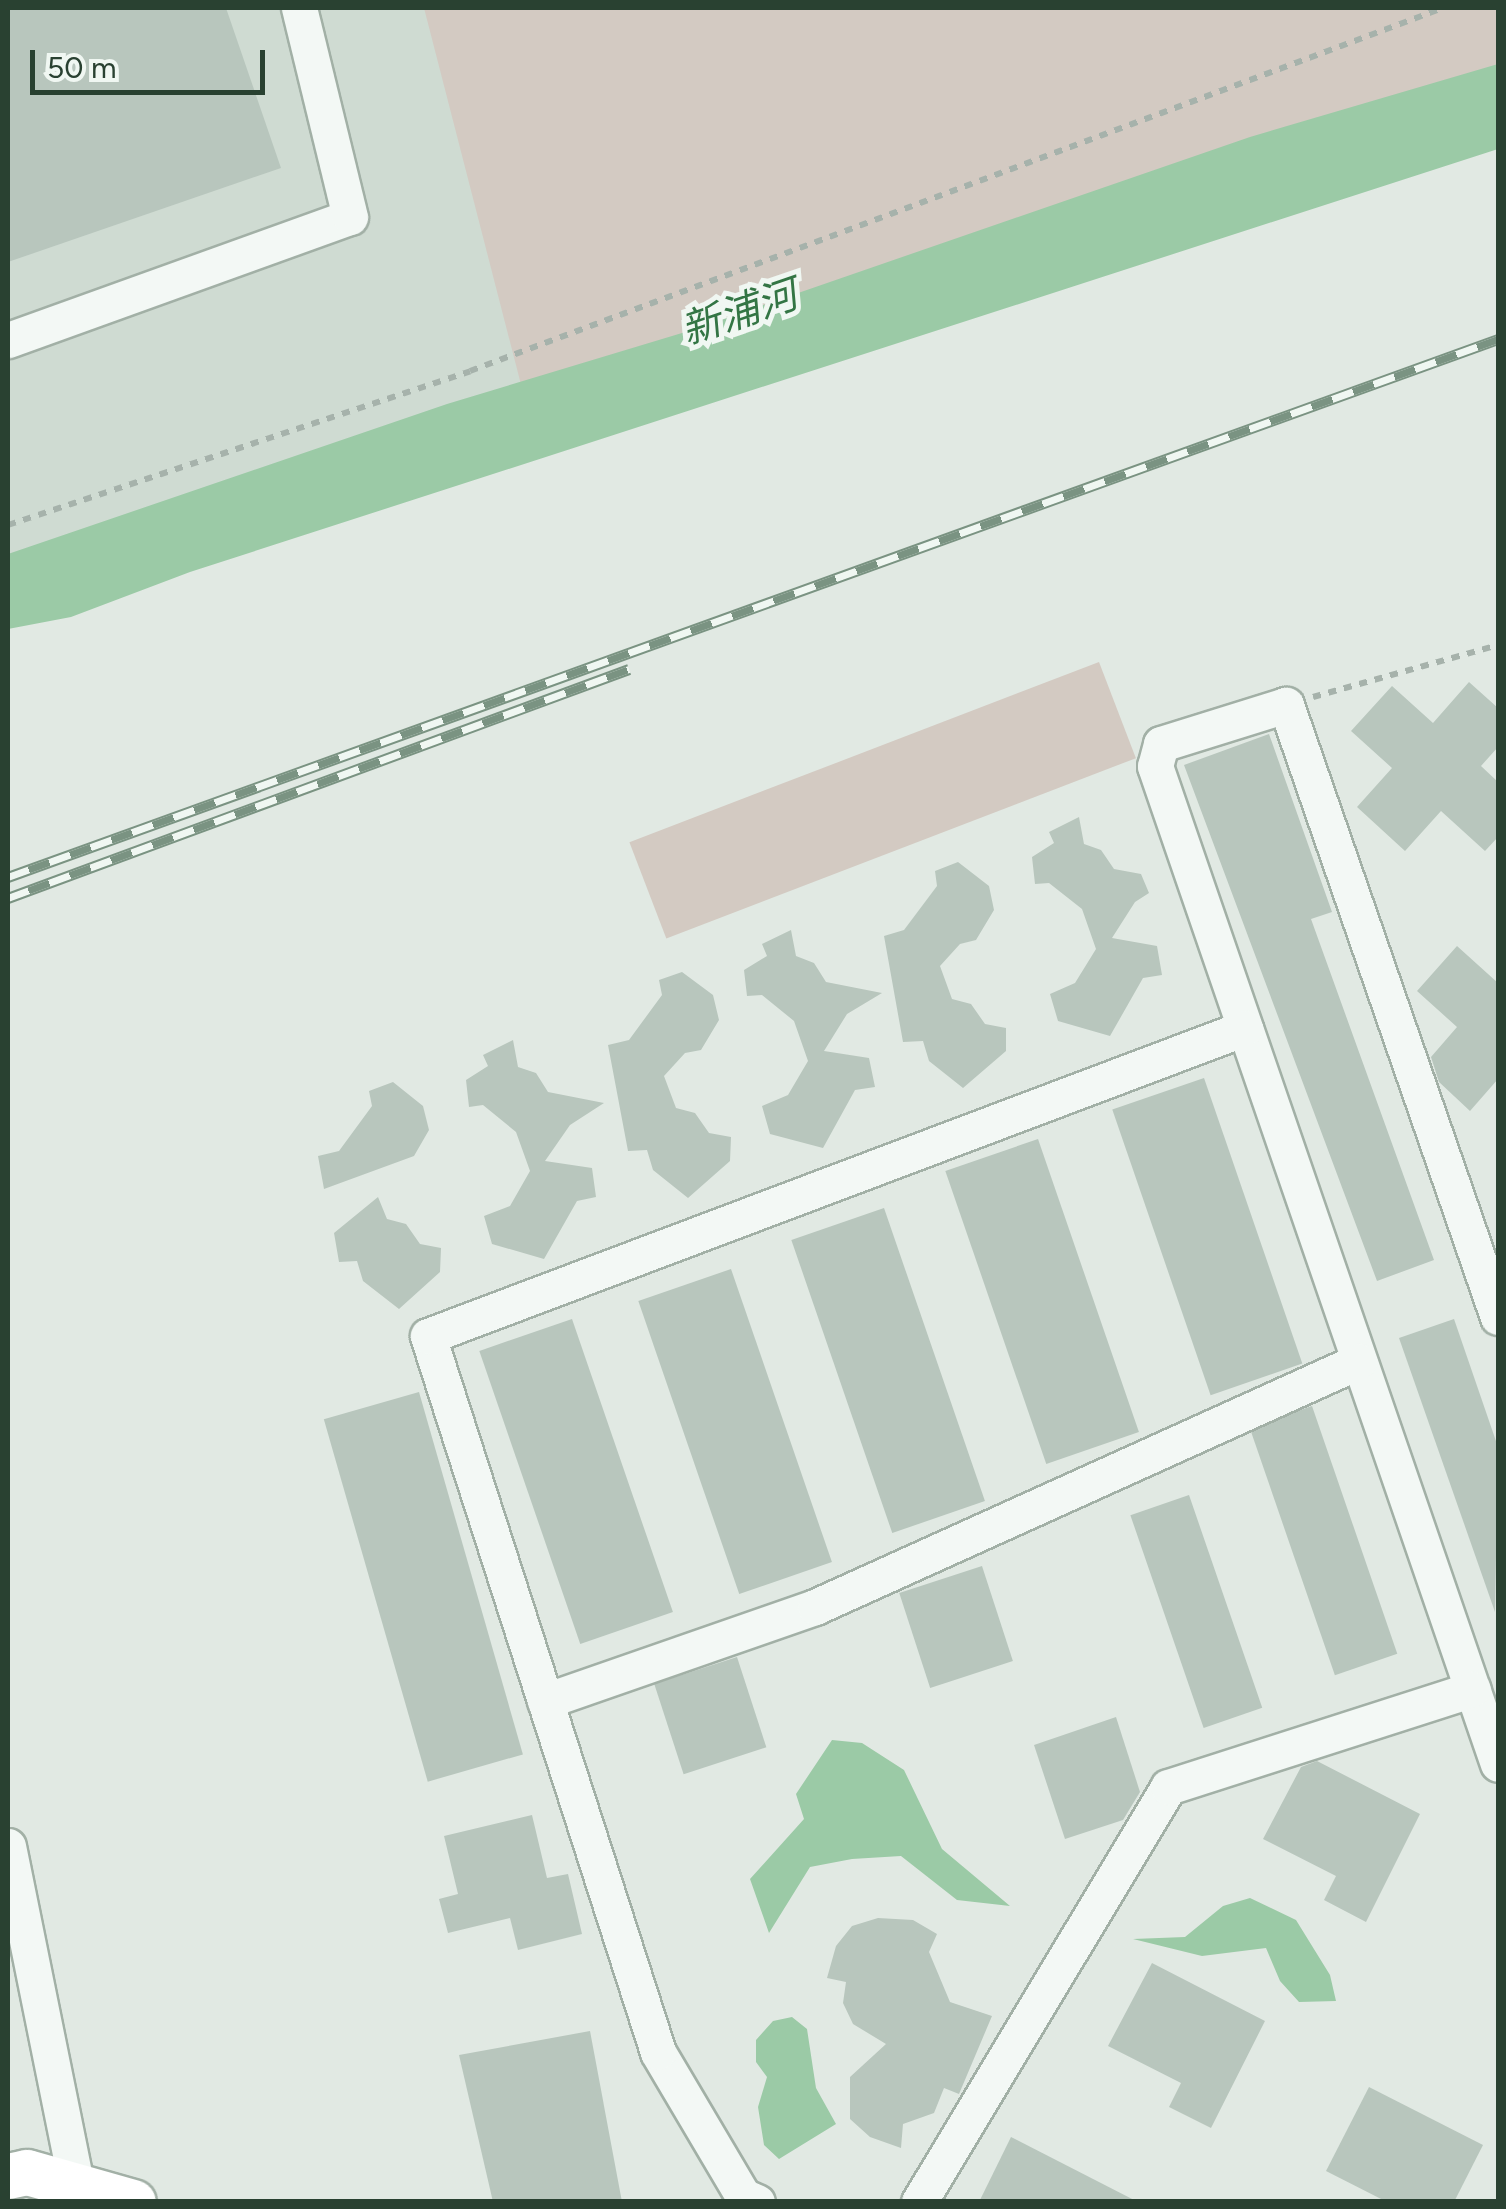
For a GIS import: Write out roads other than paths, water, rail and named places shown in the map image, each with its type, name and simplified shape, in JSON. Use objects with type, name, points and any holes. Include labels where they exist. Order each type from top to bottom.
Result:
[{"type":"main road","points":[[8,2176],[28,2172],[63,2193]]},
{"type":"main road","points":[[8,2200],[63,2193],[132,2202]]},
{"type":"lane","points":[[8,340],[350,218],[299,8]]},
{"type":"lane","points":[[1498,1317],[1286,705],[1161,744],[1155,766],[1498,1764]]},
{"type":"lane","points":[[757,2202],[742,2196],[658,2052],[428,1336],[1245,1028]]},
{"type":"lane","points":[[546,1700],[815,1607],[1359,1361]]},
{"type":"lane","points":[[920,2202],[1168,1787],[1473,1689]]},
{"type":"lane","points":[[8,1846],[63,2193]]},
{"type":"railway","points":[[8,877],[1498,339]]},
{"type":"railway","points":[[8,898],[629,669]]},
{"type":"water label","name":"新浦河","points":[[739,312]]}]
